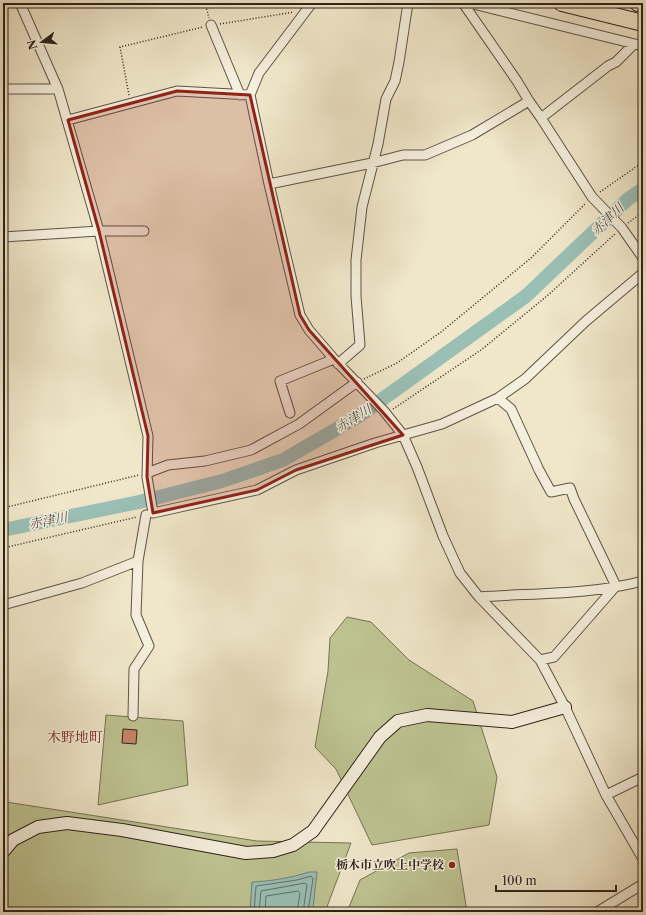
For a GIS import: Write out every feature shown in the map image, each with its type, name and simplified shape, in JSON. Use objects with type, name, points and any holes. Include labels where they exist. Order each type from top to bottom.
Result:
[{"type":"highway","points":[[562,3],[643,23]]},
{"type":"highway","points":[[638,3],[643,4]]},
{"type":"street","points":[[20,3],[58,89],[68,120],[99,231],[148,436],[147,475],[149,512],[138,561],[136,615],[149,646],[134,669],[133,716]]},
{"type":"street","points":[[312,3],[259,74],[250,94],[269,184],[300,315],[309,330],[336,362],[385,412],[403,435],[417,467],[443,536],[460,573],[479,597],[540,660],[606,795],[643,859]]},
{"type":"street","points":[[290,413],[280,381],[336,362],[360,345],[356,296],[356,260],[362,207],[378,144],[386,99],[394,81],[399,62],[408,3]]},
{"type":"street","points":[[464,3],[517,80],[529,101],[593,198],[620,226],[643,258]]},
{"type":"street","points":[[468,3],[643,46]]},
{"type":"street","points":[[211,25],[240,95]]},
{"type":"street","points":[[541,118],[608,66],[616,62],[634,44]]},
{"type":"street","points":[[3,89],[58,89]]},
{"type":"street","points":[[68,120],[177,91],[240,95],[250,94]]},
{"type":"street","points":[[269,184],[372,163],[403,155],[426,155],[472,135],[529,101]]},
{"type":"street","points":[[3,237],[99,231],[144,231]]},
{"type":"street","points":[[149,512],[153,513],[256,490],[296,470],[403,435],[442,424],[498,398],[525,379],[586,321],[643,273]]},
{"type":"street","points":[[147,475],[168,466],[205,461],[251,450],[299,424],[360,385]]},
{"type":"street","points":[[498,398],[511,409],[539,470],[551,492],[570,488],[616,586]]},
{"type":"street","points":[[3,605],[82,583],[138,561]]},
{"type":"street","points":[[479,597],[567,593],[643,581]]},
{"type":"street","points":[[540,660],[554,657],[616,586]]},
{"type":"street","points":[[3,852],[14,840],[38,827],[67,823],[122,830],[246,853],[273,851],[293,845],[313,831],[380,737],[398,721],[427,715],[512,722],[564,707]]},
{"type":"street","points":[[606,795],[643,777]]},
{"type":"street","points":[[597,912],[643,884]]},
{"type":"path","points":[[205,3],[211,25]]},
{"type":"path","points":[[131,103],[120,47],[211,25],[295,12],[302,17]]},
{"type":"path","points":[[360,385],[397,363],[441,332],[531,258],[593,198],[643,162]]},
{"type":"path","points":[[385,412],[481,350],[547,296],[620,226],[643,212]]},
{"type":"path","points":[[3,508],[147,475]]},
{"type":"path","points":[[3,548],[149,512]]},
{"type":"highlighted area","points":[[177,91],[250,95],[300,315],[309,330],[403,435],[296,470],[257,490],[153,513],[147,477],[148,436],[99,231],[68,120]]},
{"type":"green space","points":[[347,617],[371,622],[409,660],[473,701],[497,777],[489,825],[372,845],[336,769],[315,747],[328,671],[330,638]]},
{"type":"green space","points":[[106,715],[183,721],[188,785],[98,805]]},
{"type":"green space","points":[[6,802],[257,841],[351,843],[325,912],[3,912],[3,809]]},
{"type":"green space","points":[[457,849],[467,912],[347,912],[360,880],[409,853]]},
{"type":"water","points":[[309,872],[317,872],[313,908],[311,912],[250,912],[252,882],[281,879]]},
{"type":"building","points":[[123,729],[137,730],[136,744],[122,743]]},
{"type":"waterway","name":"赤津川","points":[[3,530],[139,502],[222,481],[283,460],[359,416],[526,296],[628,199],[643,189]]},
{"type":"place","name":"栃木市立吹上中学校","points":[[452,865]]},
{"type":"district","name":"木野地町","points":[[75,737]]}]
